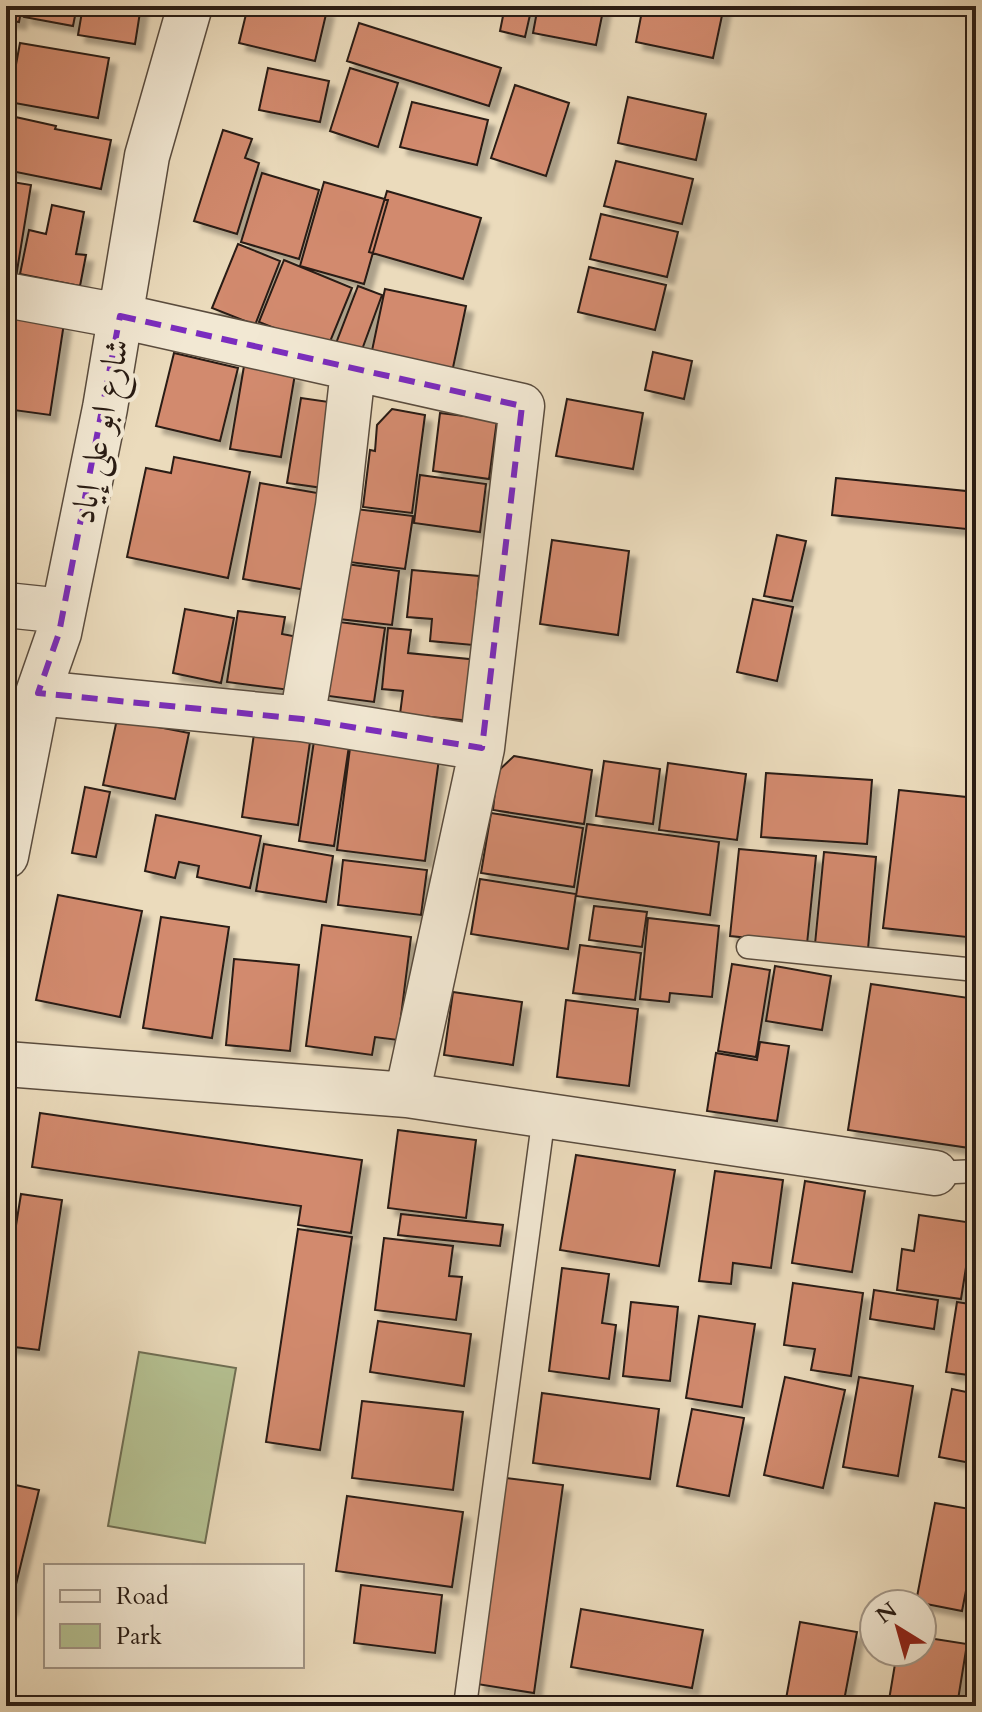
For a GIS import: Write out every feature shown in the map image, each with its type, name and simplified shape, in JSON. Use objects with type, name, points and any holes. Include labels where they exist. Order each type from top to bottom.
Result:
[{"type":"street","name":"شارع ابو على إياد","points":[[6,856],[38,693],[59,633],[105,408],[147,156],[190,6]]},
{"type":"street","points":[[6,295],[120,316],[522,406],[482,748],[407,1095]]},
{"type":"street","points":[[302,719],[338,506],[353,370]]},
{"type":"street","points":[[6,605],[63,611]]},
{"type":"street","points":[[38,693],[302,719],[482,748]]},
{"type":"street","points":[[6,1064],[407,1095],[698,1140],[956,1172]]},
{"type":"lane","points":[[748,947],[976,970]]},
{"type":"lane","points":[[465,1706],[544,1115]]},
{"type":"highlighted area","points":[[120,316],[522,406],[482,748],[302,719],[38,693],[59,633]]},
{"type":"green space","points":[[139,1352],[236,1368],[205,1543],[108,1526]]},
{"type":"building","points":[[6,6],[22,6],[19,22],[6,20]]},
{"type":"building","points":[[26,6],[77,6],[73,26],[24,17]]},
{"type":"building","points":[[83,6],[141,6],[135,44],[78,35]]},
{"type":"building","points":[[248,6],[309,6],[327,10],[315,61],[239,43]]},
{"type":"building","points":[[505,6],[532,6],[525,37],[500,31]]},
{"type":"building","points":[[538,6],[604,6],[596,45],[533,33]]},
{"type":"building","points":[[643,6],[724,6],[713,58],[636,42]]},
{"type":"building","points":[[359,23],[501,68],[489,106],[347,61]]},
{"type":"building","points":[[20,43],[109,58],[98,118],[9,102]]},
{"type":"building","points":[[268,68],[329,81],[320,122],[259,110]]},
{"type":"building","points":[[350,68],[398,83],[378,147],[330,131]]},
{"type":"building","points":[[515,85],[569,103],[546,176],[491,158]]},
{"type":"building","points":[[628,97],[706,114],[696,160],[618,143]]},
{"type":"building","points":[[412,102],[488,120],[477,165],[400,147]]},
{"type":"building","points":[[11,116],[111,140],[101,189],[6,170],[6,138]]},
{"type":"building","points":[[223,130],[252,139],[245,158],[259,163],[237,234],[194,221]]},
{"type":"building","points":[[616,161],[693,179],[682,224],[604,206]]},
{"type":"building","points":[[262,173],[319,190],[299,259],[241,242]]},
{"type":"building","points":[[6,181],[31,185],[16,277],[6,275]]},
{"type":"building","points":[[324,182],[388,200],[364,284],[300,266]]},
{"type":"building","points":[[387,191],[481,218],[463,279],[369,252]]},
{"type":"building","points":[[52,205],[84,212],[76,254],[86,255],[80,286],[20,274],[29,230],[46,234]]},
{"type":"building","points":[[601,214],[678,232],[667,277],[590,259]]},
{"type":"building","points":[[238,244],[280,261],[255,325],[212,308]]},
{"type":"building","points":[[284,260],[352,288],[327,349],[259,322]]},
{"type":"building","points":[[589,267],[666,285],[655,330],[578,312]]},
{"type":"building","points":[[358,286],[382,295],[360,355],[335,346]]},
{"type":"building","points":[[385,289],[466,306],[451,377],[370,360]]},
{"type":"building","points":[[6,315],[64,323],[50,415],[6,409]]},
{"type":"building","points":[[653,352],[692,361],[684,399],[645,390]]},
{"type":"building","points":[[174,353],[238,368],[220,441],[156,426]]},
{"type":"building","points":[[244,366],[295,374],[281,457],[230,449]]},
{"type":"building","points":[[301,398],[336,403],[323,488],[287,483]]},
{"type":"building","points":[[567,399],[643,413],[633,469],[556,456]]},
{"type":"building","points":[[392,409],[425,415],[412,513],[363,507],[370,450],[375,451],[377,425]]},
{"type":"building","points":[[440,413],[497,420],[489,479],[433,471]]},
{"type":"building","points":[[174,457],[250,472],[228,578],[127,557],[146,468],[171,473]]},
{"type":"building","points":[[420,475],[486,484],[480,532],[414,523]]},
{"type":"building","points":[[836,478],[976,492],[976,530],[832,515]]},
{"type":"building","points":[[260,483],[323,494],[306,590],[243,579]]},
{"type":"building","points":[[356,509],[413,516],[405,569],[349,562]]},
{"type":"building","points":[[777,535],[806,541],[792,601],[764,596]]},
{"type":"building","points":[[552,540],[629,551],[618,635],[540,624]]},
{"type":"building","points":[[346,564],[399,571],[392,625],[339,619]]},
{"type":"building","points":[[412,570],[479,576],[473,645],[430,641],[432,619],[407,617]]},
{"type":"building","points":[[753,599],[793,607],[777,681],[737,672]]},
{"type":"building","points":[[185,609],[234,618],[221,683],[173,673]]},
{"type":"building","points":[[238,611],[285,617],[282,634],[298,637],[290,690],[227,682]]},
{"type":"building","points":[[332,621],[385,628],[374,702],[321,695]]},
{"type":"building","points":[[388,628],[411,630],[408,653],[479,660],[472,721],[400,714],[403,691],[382,689]]},
{"type":"building","points":[[117,719],[189,733],[175,799],[103,785]]},
{"type":"building","points":[[255,727],[311,735],[298,825],[242,817]]},
{"type":"building","points":[[314,741],[349,746],[334,846],[299,841]]},
{"type":"building","points":[[350,748],[439,759],[425,861],[337,850]]},
{"type":"building","points":[[514,756],[592,770],[584,824],[493,810],[497,772]]},
{"type":"building","points":[[604,761],[660,769],[653,824],[596,816]]},
{"type":"building","points":[[668,763],[746,774],[737,840],[659,830]]},
{"type":"building","points":[[766,773],[872,780],[867,844],[761,837]]},
{"type":"building","points":[[85,787],[110,792],[96,857],[72,853]]},
{"type":"building","points":[[899,790],[976,798],[976,938],[883,928]]},
{"type":"building","points":[[491,813],[583,828],[574,887],[481,873]]},
{"type":"building","points":[[156,815],[261,836],[250,888],[197,877],[199,866],[179,862],[175,878],[145,871]]},
{"type":"building","points":[[587,824],[719,842],[710,915],[576,896]]},
{"type":"building","points":[[264,844],[333,856],[326,902],[256,891]]},
{"type":"building","points":[[739,849],[816,856],[807,944],[730,936]]},
{"type":"building","points":[[824,852],[876,857],[868,949],[815,944]]},
{"type":"building","points":[[343,860],[427,870],[421,915],[338,905]]},
{"type":"building","points":[[480,879],[576,894],[568,949],[471,934]]},
{"type":"building","points":[[58,895],[142,911],[120,1017],[36,1000]]},
{"type":"building","points":[[594,906],[647,912],[642,947],[589,940]]},
{"type":"building","points":[[161,917],[229,927],[212,1038],[143,1028]]},
{"type":"building","points":[[648,918],[719,926],[712,997],[670,993],[669,1002],[640,999]]},
{"type":"building","points":[[322,925],[411,937],[398,1040],[375,1037],[372,1055],[306,1046]]},
{"type":"building","points":[[580,945],[641,953],[635,1000],[573,993]]},
{"type":"building","points":[[234,959],[299,965],[290,1051],[226,1045]]},
{"type":"building","points":[[732,964],[770,970],[756,1057],[718,1051]]},
{"type":"building","points":[[775,966],[831,976],[822,1030],[766,1021]]},
{"type":"building","points":[[871,984],[976,999],[976,1149],[848,1130]]},
{"type":"building","points":[[453,992],[522,1002],[513,1065],[444,1055]]},
{"type":"building","points":[[566,1000],[638,1009],[629,1086],[557,1077]]},
{"type":"building","points":[[760,1042],[789,1046],[777,1121],[707,1111],[716,1053],[757,1060]]},
{"type":"building","points":[[40,1113],[362,1160],[351,1233],[298,1225],[301,1206],[32,1167]]},
{"type":"building","points":[[398,1130],[476,1140],[466,1218],[388,1208]]},
{"type":"building","points":[[576,1155],[675,1170],[659,1266],[560,1250]]},
{"type":"building","points":[[715,1171],[783,1180],[771,1268],[733,1263],[731,1284],[699,1281]]},
{"type":"building","points":[[805,1181],[865,1191],[852,1272],[792,1263]]},
{"type":"building","points":[[21,1194],[62,1200],[39,1350],[6,1346],[6,1288]]},
{"type":"building","points":[[401,1214],[503,1225],[500,1246],[398,1235]]},
{"type":"building","points":[[919,1215],[973,1223],[961,1299],[897,1290],[902,1249],[914,1251]]},
{"type":"building","points":[[298,1229],[352,1237],[320,1450],[266,1442]]},
{"type":"building","points":[[384,1238],[453,1246],[449,1276],[462,1277],[456,1320],[375,1310]]},
{"type":"building","points":[[562,1268],[609,1274],[602,1323],[616,1325],[609,1379],[549,1371]]},
{"type":"building","points":[[793,1283],[863,1293],[851,1376],[811,1370],[815,1349],[784,1345]]},
{"type":"building","points":[[874,1290],[938,1300],[934,1329],[870,1319]]},
{"type":"building","points":[[631,1302],[678,1307],[670,1381],[623,1376]]},
{"type":"building","points":[[957,1302],[976,1305],[976,1376],[946,1372]]},
{"type":"building","points":[[699,1316],[755,1324],[742,1407],[686,1398]]},
{"type":"building","points":[[378,1321],[471,1334],[464,1386],[370,1372]]},
{"type":"building","points":[[785,1377],[845,1390],[823,1488],[764,1475]]},
{"type":"building","points":[[859,1377],[913,1386],[898,1476],[843,1467]]},
{"type":"building","points":[[952,1389],[976,1394],[976,1464],[939,1457]]},
{"type":"building","points":[[542,1393],[659,1409],[650,1479],[533,1463]]},
{"type":"building","points":[[362,1401],[463,1412],[453,1490],[352,1478]]},
{"type":"building","points":[[692,1409],[744,1418],[729,1496],[677,1486]]},
{"type":"building","points":[[506,1478],[563,1485],[534,1693],[477,1684]]},
{"type":"building","points":[[6,1483],[39,1490],[10,1609],[6,1607]]},
{"type":"building","points":[[347,1496],[463,1512],[452,1587],[336,1571]]},
{"type":"building","points":[[935,1503],[976,1510],[976,1540],[962,1611],[938,1606],[938,1588],[919,1588]]},
{"type":"building","points":[[361,1585],[442,1595],[435,1653],[354,1643]]},
{"type":"building","points":[[581,1609],[703,1630],[692,1688],[571,1667]]},
{"type":"building","points":[[800,1622],[857,1632],[843,1706],[823,1706],[786,1699]]},
{"type":"building","points":[[938,1639],[967,1644],[957,1706],[888,1706],[894,1668],[938,1668]]}]
